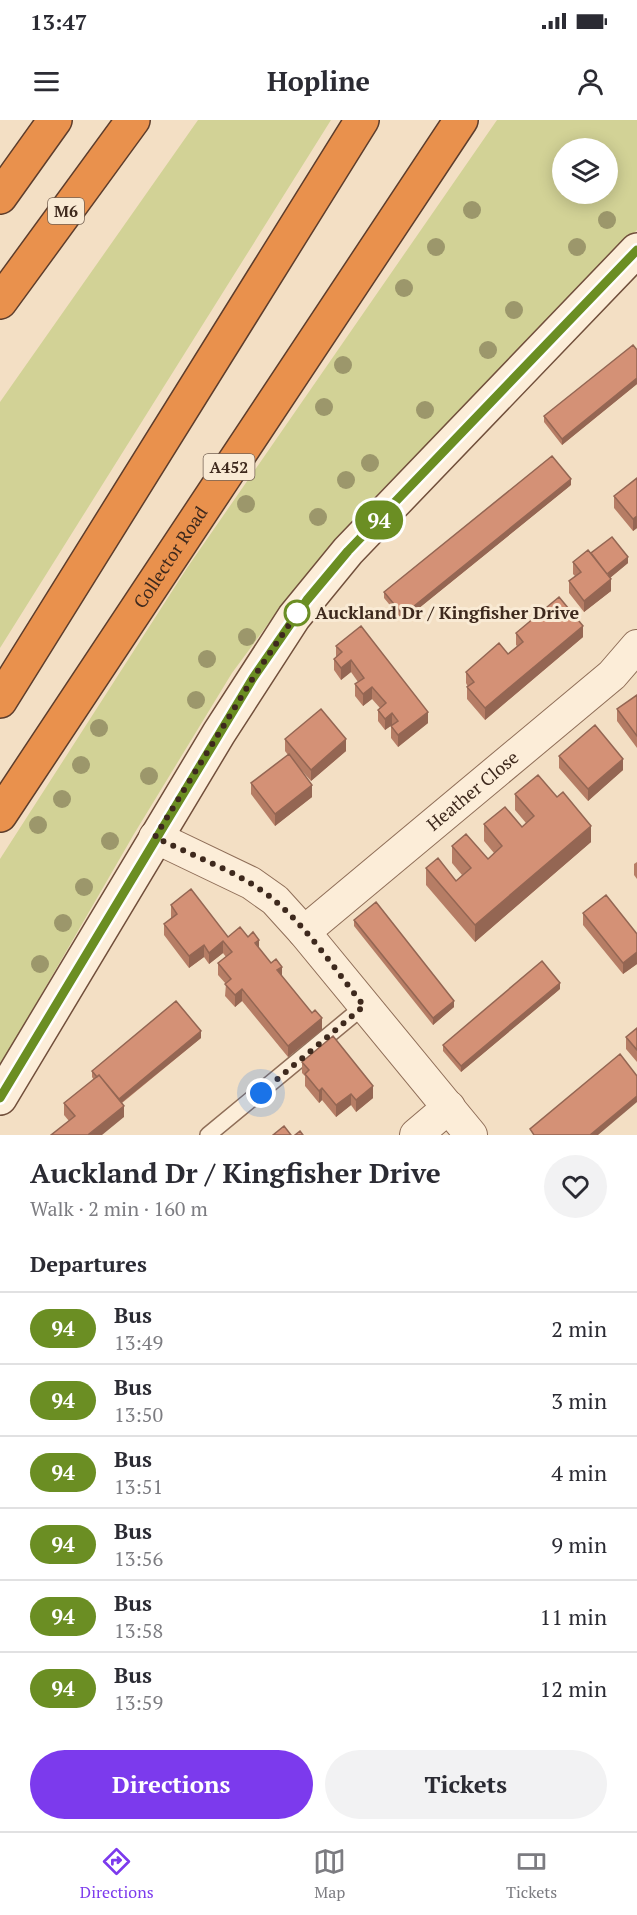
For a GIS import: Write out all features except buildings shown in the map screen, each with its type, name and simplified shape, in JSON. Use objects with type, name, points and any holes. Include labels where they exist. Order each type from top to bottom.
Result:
[{"type":"highway","points":[[0,197],[55,120]]},
{"type":"highway","name":"M6","points":[[0,302],[133,120]]},
{"type":"highway","points":[[0,701],[362,120]]},
{"type":"highway","name":"Collector Road","points":[[0,815],[310,343],[461,120]]},
{"type":"street","points":[[0,1098],[155,837],[253,678],[319,583],[637,250]]},
{"type":"street","name":"Heather Close","points":[[304,932],[612,675],[637,646]]},
{"type":"street","points":[[155,837],[251,883],[275,900],[471,1135]]},
{"type":"street","points":[[416,1135],[449,1107]]},
{"type":"lane","points":[[208,1135],[364,1006]]},
{"type":"green space","points":[[198,120],[331,120],[0,648],[0,402]]},
{"type":"green space","points":[[497,120],[637,120],[637,230],[369,503],[271,620],[232,673],[134,834],[0,1066],[0,859],[187,568]]},
{"type":"bus line","name":"94","points":[[0,1098],[253,678],[319,583],[637,250]]},
{"type":"place","name":"Auckland Dr / Kingfisher Drive","points":[[297,613]]},
{"type":"route","points":[[261,1093],[364,1006],[275,900],[251,883],[155,837],[253,678],[297,613]]}]
